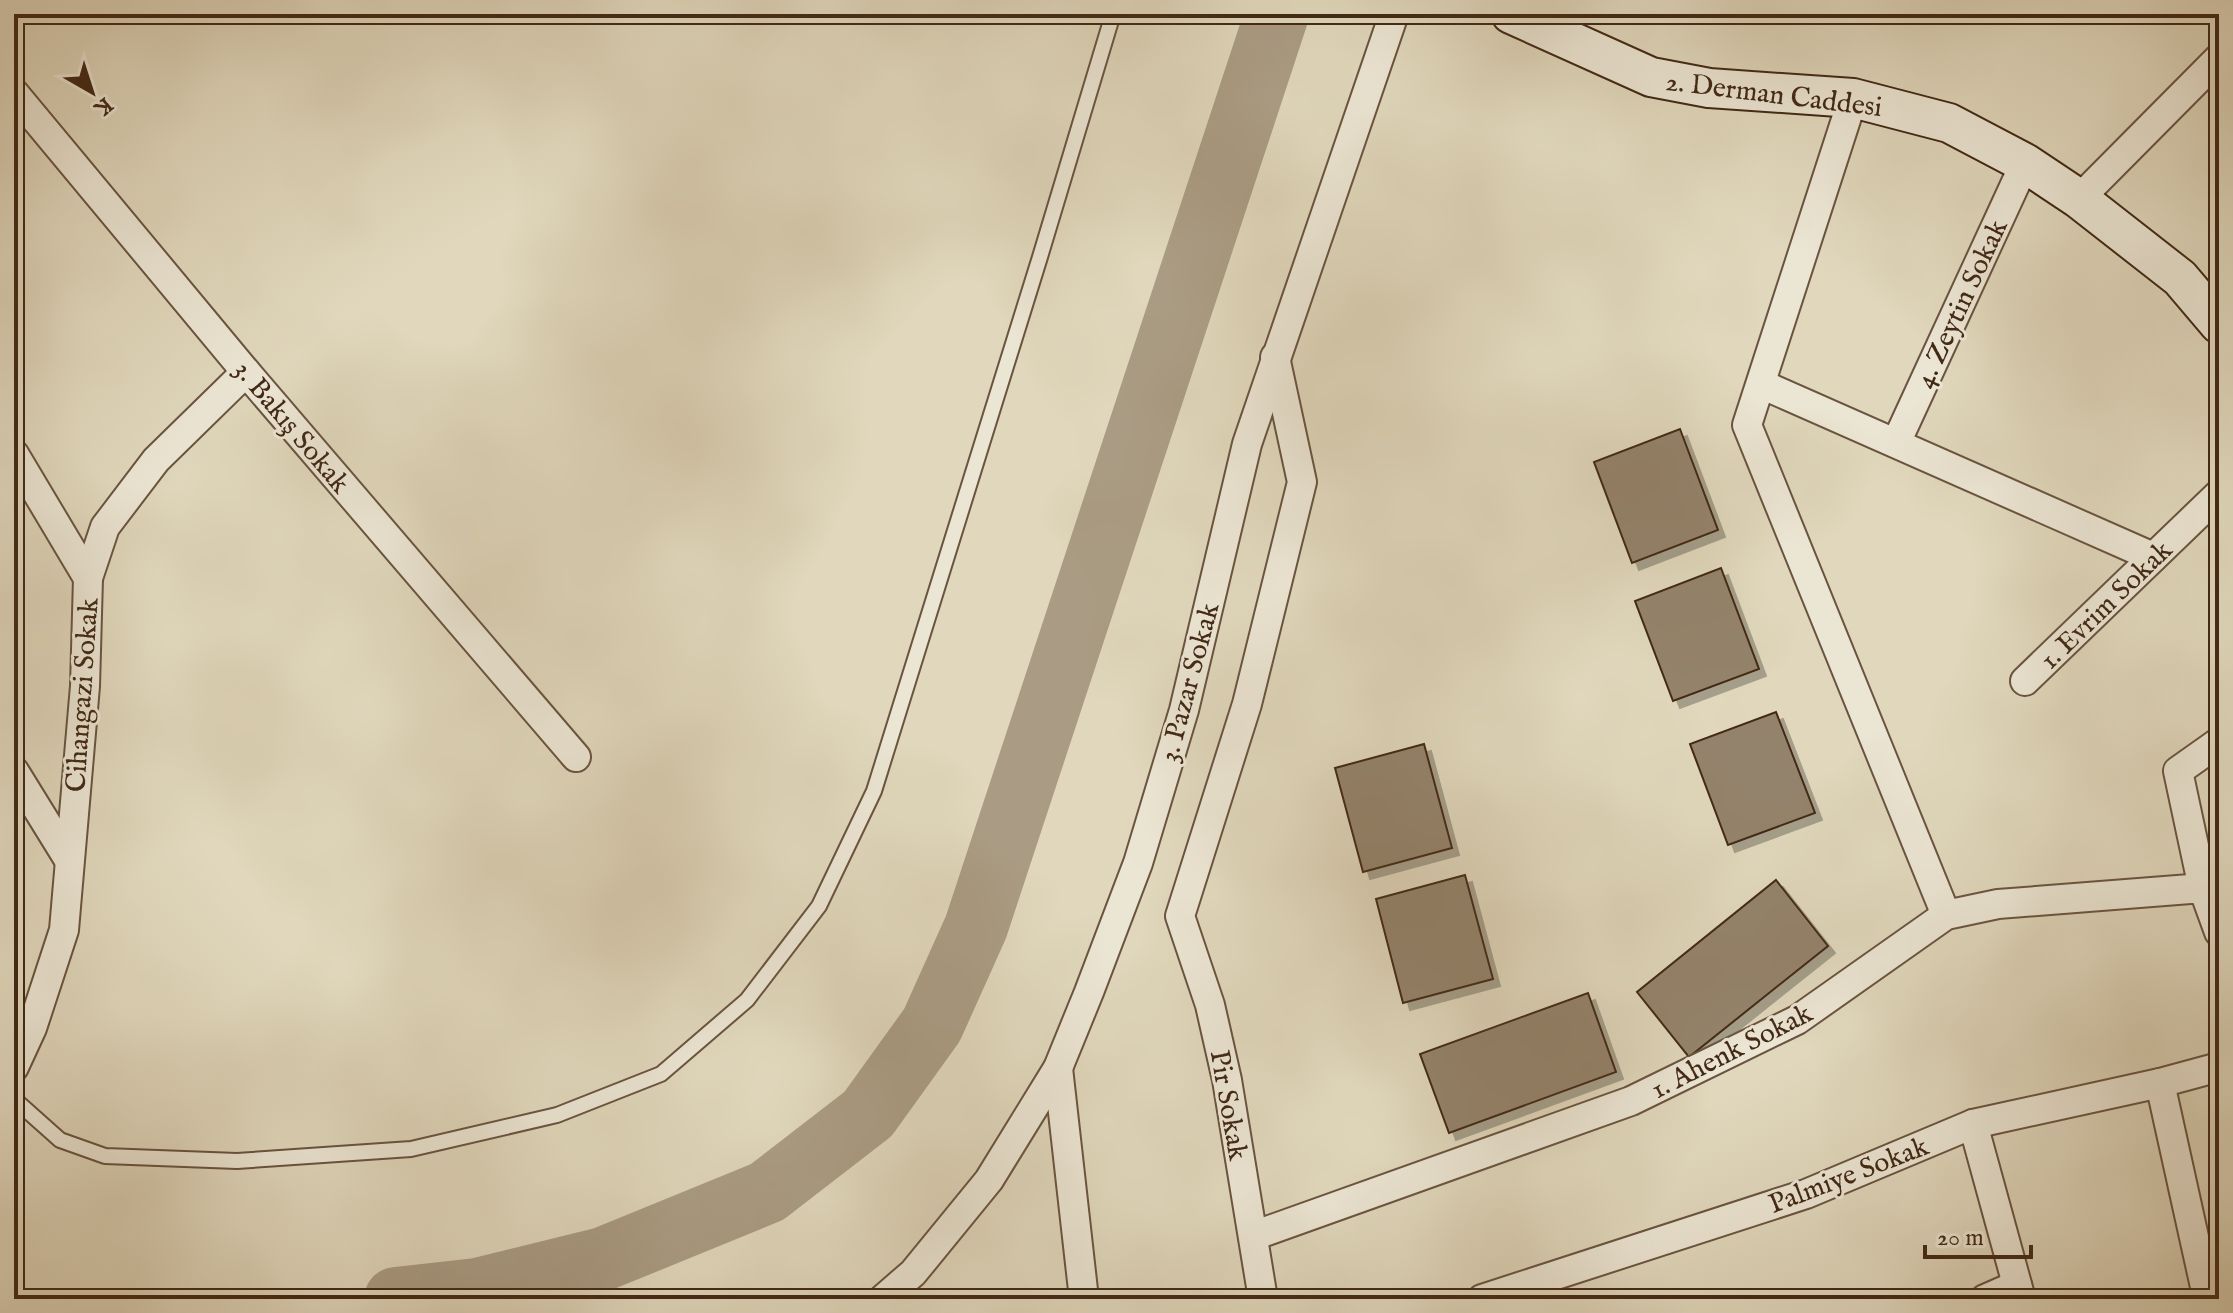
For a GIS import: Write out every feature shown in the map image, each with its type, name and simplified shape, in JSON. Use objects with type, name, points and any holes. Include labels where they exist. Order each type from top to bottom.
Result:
[{"type":"main road","name":"2. Derman Caddesi","points":[[1522,16],[1651,77],[1709,88],[1853,98],[1949,123],[2025,163],[2079,199],[2180,278],[2219,324]]},
{"type":"street","name":"3. Pazar Sokak","points":[[883,1299],[913,1273],[989,1180],[1058,1068],[1138,863],[1184,710],[1247,444],[1394,14]]},
{"type":"street","points":[[2079,199],[2219,58]]},
{"type":"street","name":"3. Bakış Sokak","points":[[14,93],[246,372],[576,757]]},
{"type":"street","points":[[1853,98],[1747,425],[1946,915]]},
{"type":"street","name":"4. Zeytin Sokak","points":[[1896,443],[2025,163]]},
{"type":"street","name":"Pir Sokak","points":[[1263,1299],[1227,1080],[1210,1005],[1180,916],[1247,704],[1302,482],[1275,357]]},
{"type":"street","name":"Cihangazi Sokak","points":[[14,1067],[32,1028],[64,930],[85,686],[88,578],[105,527],[156,460],[246,372]]},
{"type":"street","points":[[1761,384],[2153,557]]},
{"type":"street","points":[[14,454],[88,578]]},
{"type":"street","name":"1. Evrim Sokak","points":[[2025,681],[2219,494]]},
{"type":"street","points":[[2219,742],[2178,771],[2211,885],[2219,932]]},
{"type":"street","points":[[14,771],[69,860]]},
{"type":"street","name":"1. Ahenk Sokak","points":[[1253,1236],[1631,1101],[1797,1020],[1946,915],[1998,904],[2211,885]]},
{"type":"street","name":"Palmiye Sokak","points":[[1482,1299],[1806,1194],[1973,1124],[2219,1067]]},
{"type":"street","points":[[1058,1068],[1084,1299]]},
{"type":"street","points":[[2160,1083],[2210,1295]]},
{"type":"street","points":[[1973,1124],[2019,1292],[1985,1299]]},
{"type":"lane","points":[[14,1099],[60,1140],[105,1156],[237,1161],[411,1149],[557,1115],[661,1074],[747,1000],[819,906],[874,791],[1113,14]]},
{"type":"building","points":[[1680,429],[1718,530],[1632,563],[1594,462]]},
{"type":"building","points":[[1721,568],[1759,669],[1673,701],[1635,601]]},
{"type":"building","points":[[1776,712],[1815,813],[1728,845],[1690,744]]},
{"type":"building","points":[[1424,744],[1452,848],[1363,872],[1335,768]]},
{"type":"building","points":[[1465,875],[1493,979],[1403,1003],[1376,899]]},
{"type":"building","points":[[1776,880],[1828,946],[1689,1057],[1637,992]]},
{"type":"building","points":[[1588,993],[1616,1072],[1449,1133],[1420,1054]]},
{"type":"waterway","points":[[396,1299],[477,1290],[603,1259],[767,1192],[868,1114],[932,1025],[976,927],[1277,14]]}]
